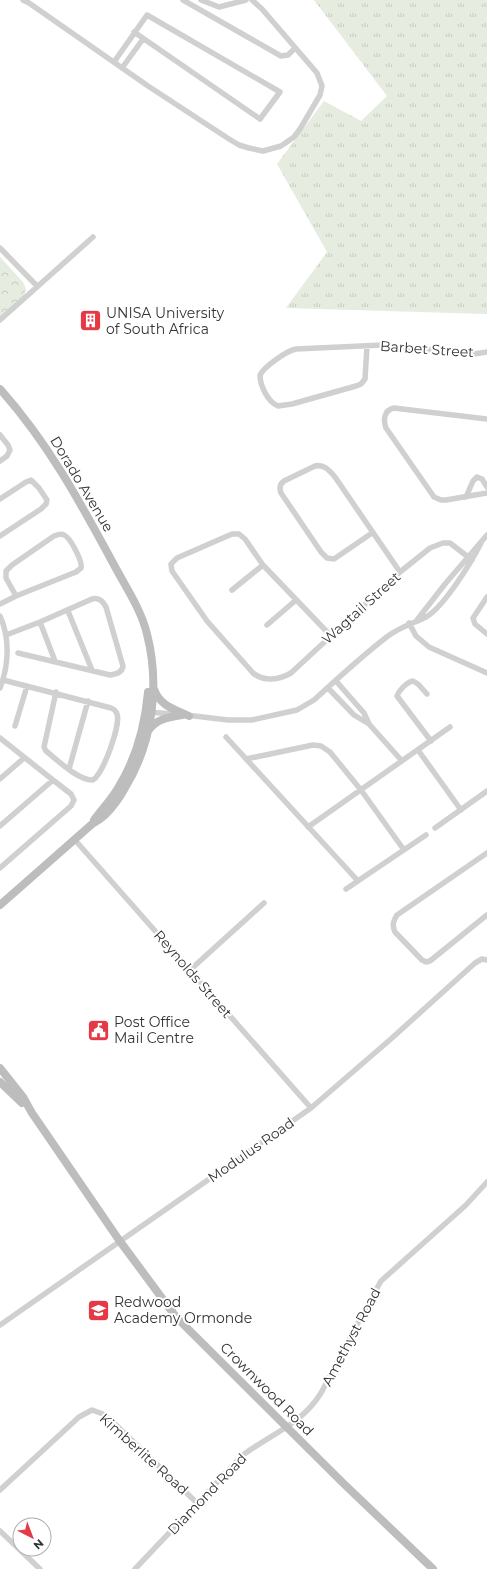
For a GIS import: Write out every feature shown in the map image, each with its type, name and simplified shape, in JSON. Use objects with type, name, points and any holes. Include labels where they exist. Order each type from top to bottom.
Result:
[{"type":"street","points":[[23,0],[122,68],[239,145],[263,151],[281,146],[294,137],[320,95],[322,86],[317,73],[262,9],[252,0]]},
{"type":"street","points":[[183,0],[281,56],[288,55],[295,48]]},
{"type":"street","points":[[202,0],[219,8],[246,0]]},
{"type":"street","points":[[114,62],[134,32],[147,15],[280,92],[260,119],[134,32]]},
{"type":"street","points":[[122,68],[143,39]]},
{"type":"street","points":[[0,320],[93,237]]},
{"type":"street","points":[[0,248],[37,286]]},
{"type":"street","name":"Barbet Street","points":[[367,346],[365,379],[361,384],[356,386],[292,404],[278,406],[274,405],[268,398],[260,379],[262,371],[291,350],[367,346],[386,345],[474,354],[487,352]]},
{"type":"street","name":"Dorado Avenue","points":[[0,389],[33,430],[57,464],[86,513],[144,621],[151,649],[154,686],[149,712]]},
{"type":"street","points":[[487,419],[396,408],[391,409],[385,416],[384,423],[434,497],[443,500],[487,493]]},
{"type":"street","points":[[0,435],[10,450],[7,456],[0,461]]},
{"type":"street","points":[[372,533],[334,558],[327,558],[321,552],[282,494],[280,488],[281,484],[284,481],[314,467],[323,466],[335,477],[400,572]]},
{"type":"street","points":[[466,497],[473,481],[477,477],[482,479],[487,487]]},
{"type":"street","points":[[0,499],[31,480],[47,498],[47,501],[41,509],[0,536]]},
{"type":"street","name":"Wagtail Street","points":[[263,565],[243,537],[235,533],[173,560],[171,565],[174,574],[207,620],[253,673],[258,677],[265,679],[288,675],[330,635],[424,552],[443,543],[450,543],[470,558]]},
{"type":"street","points":[[0,604],[76,572],[81,568],[82,563],[65,535],[61,534],[54,536],[6,571],[5,576],[16,596]]},
{"type":"street","points":[[149,712],[243,720],[268,717],[303,708],[388,635],[427,616],[443,601],[470,558],[487,536]]},
{"type":"street","points":[[417,620],[428,604],[470,558]]},
{"type":"street","points":[[232,590],[263,565],[330,635]]},
{"type":"street","points":[[487,597],[473,618],[475,624],[487,634]]},
{"type":"street","points":[[6,635],[68,611],[95,598],[99,598],[106,607],[122,661],[122,669],[118,673],[110,675],[18,653]]},
{"type":"street","name":"Dorado Avenue","points":[[132,599],[143,638],[147,664],[149,712]]},
{"type":"street","points":[[267,625],[296,600]]},
{"type":"street","points":[[68,611],[92,670]]},
{"type":"street","points":[[0,616],[6,635],[8,650],[3,680],[0,688]]},
{"type":"street","points":[[40,622],[55,662]]},
{"type":"street","points":[[409,624],[416,636],[429,647],[487,673]]},
{"type":"street","points":[[3,680],[56,692],[88,701],[111,708],[117,713],[117,724],[107,761],[99,775],[93,780],[88,780],[69,769],[46,751],[43,745],[56,692]]},
{"type":"street","points":[[336,681],[364,713],[369,724],[402,761]]},
{"type":"street","points":[[428,694],[413,681],[399,691],[397,696],[431,741]]},
{"type":"street","points":[[15,726],[27,686]]},
{"type":"street","points":[[154,686],[156,695],[163,703],[186,715]]},
{"type":"street","points":[[328,688],[354,715],[369,724]]},
{"type":"street","points":[[69,769],[88,701]]},
{"type":"street","points":[[0,905],[91,825],[105,815],[125,788],[140,755],[148,731],[149,712]]},
{"type":"street","points":[[91,825],[123,780],[140,739],[149,712]]},
{"type":"street","points":[[148,731],[158,722],[170,717],[186,715]]},
{"type":"street","points":[[308,827],[450,727]]},
{"type":"street","points":[[226,737],[358,881]]},
{"type":"street","points":[[0,738],[70,794],[74,802],[0,868]]},
{"type":"street","points":[[246,759],[310,745],[319,745],[330,752],[361,790],[404,850]]},
{"type":"street","points":[[418,750],[461,810]]},
{"type":"street","points":[[0,779],[24,758]]},
{"type":"street","points":[[0,826],[53,780]]},
{"type":"street","points":[[435,828],[487,791]]},
{"type":"street","points":[[346,889],[426,835]]},
{"type":"street","name":"Reynolds Street","points":[[75,840],[311,1108]]},
{"type":"street","points":[[487,853],[397,915],[393,920],[393,926],[395,932],[422,960],[430,962],[487,915]]},
{"type":"street","points":[[190,970],[264,903]]},
{"type":"street","name":"Modulus Road","points":[[0,1324],[311,1108],[392,1038],[475,962],[484,960],[487,954]]},
{"type":"street","name":"Crownwood Road","points":[[0,1068],[23,1097],[32,1113],[119,1240],[180,1321],[342,1483],[433,1569]]},
{"type":"street","name":"Crownwood Road","points":[[0,1082],[32,1113]]},
{"type":"street","name":"Amethyst Road","points":[[287,1428],[308,1411],[316,1402],[374,1291],[381,1281],[466,1205],[487,1182]]},
{"type":"street","name":"Kimberlite Road","points":[[0,1490],[79,1417],[92,1410],[103,1414],[115,1424],[198,1503]]},
{"type":"street","name":"Diamond Road","points":[[135,1569],[243,1455],[260,1443],[287,1428]]},
{"type":"street","points":[[0,1531],[40,1569]]},
{"type":"green space","points":[[314,0],[487,0],[487,314],[286,308],[327,252],[277,164],[324,101],[361,121],[387,96]]},
{"type":"green space","points":[[0,257],[23,282],[26,289],[24,296],[0,318]]},
{"type":"place","name":"UNISA University of South Africa","points":[[90,321]]},
{"type":"place","name":"Post Office Mail Centre","points":[[98,1030]]},
{"type":"place","name":"Redwood Academy Ormonde","points":[[99,1310]]}]
